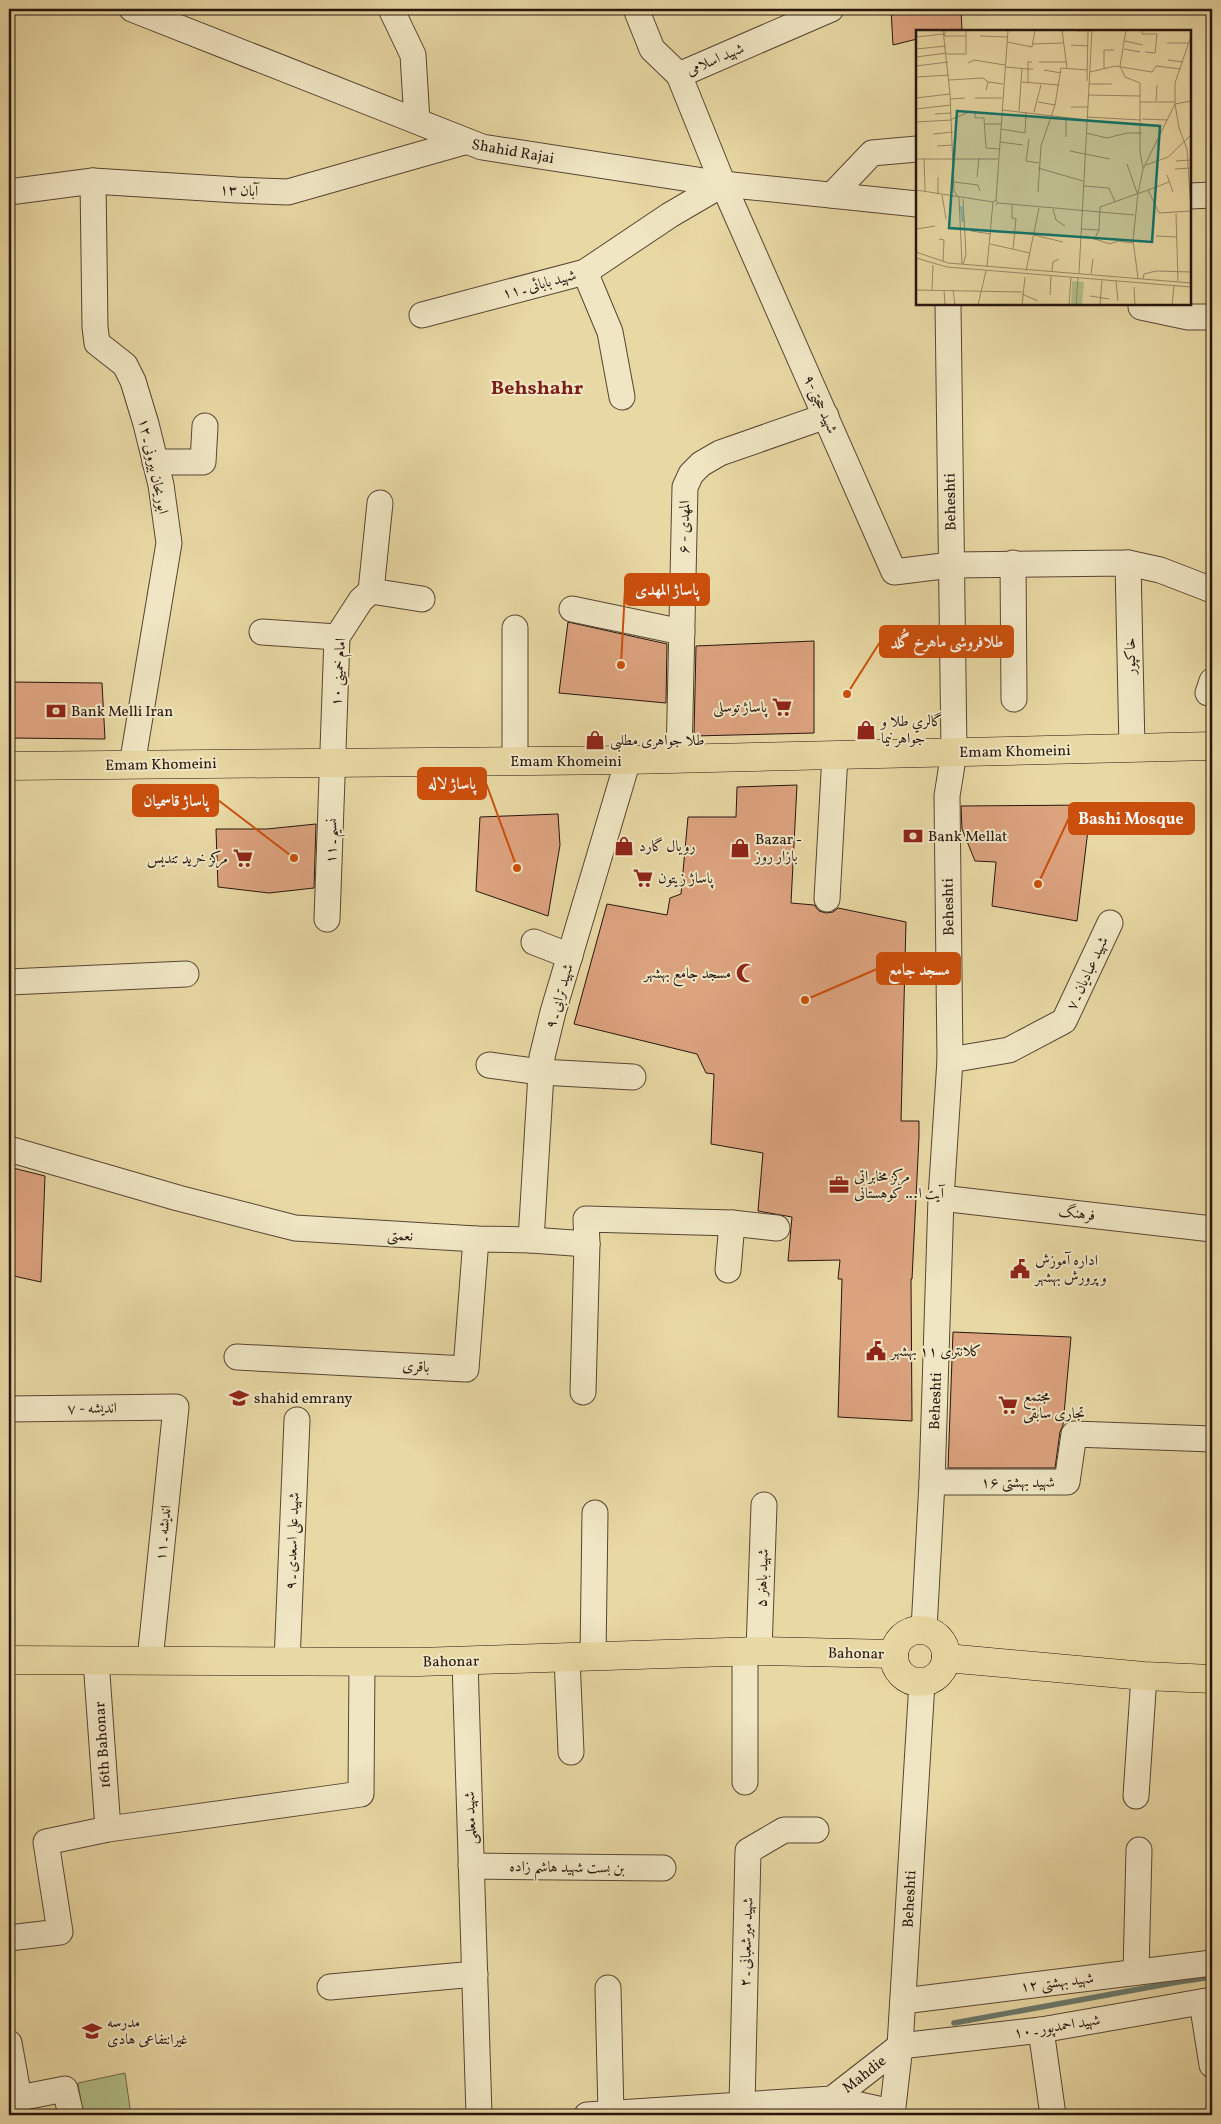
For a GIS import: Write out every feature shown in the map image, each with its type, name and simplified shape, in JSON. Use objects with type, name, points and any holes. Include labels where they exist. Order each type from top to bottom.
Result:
[{"type":"main road","name":"Emam Khomeini","points":[[9,766],[628,760],[1212,746]]},
{"type":"main road","points":[[924,1629],[938,1636],[946,1650],[945,1664],[938,1675],[922,1682],[913,1681],[898,1671],[894,1654],[898,1640],[903,1635],[909,1631],[924,1629]]},
{"type":"main road","name":"Bahonar","points":[[9,1660],[465,1662],[752,1651],[894,1654]]},
{"type":"main road","points":[[946,1658],[1144,1676],[1212,1680]]},
{"type":"street","name":"Shahid Rajai","points":[[132,9],[417,120],[464,142],[482,147],[723,184],[916,204]]},
{"type":"street","points":[[391,9],[413,55],[417,120]]},
{"type":"street","points":[[636,9],[652,49],[679,75]]},
{"type":"street","name":"شهید اسلامی","points":[[723,184],[679,75],[832,9]]},
{"type":"street","name":"۱۳ آبان","points":[[9,192],[92,181],[288,192],[464,142]]},
{"type":"street","points":[[832,195],[872,152],[916,149]]},
{"type":"street","name":"ابوریحان بیرونی ـ ۱۲","points":[[92,181],[95,327],[97,343],[124,365],[133,381],[161,485],[169,543],[132,765]]},
{"type":"street","name":"شهید بابائی ـ ۱۱","points":[[422,315],[585,272],[670,214],[723,184]]},
{"type":"street","name":"شهید حجتی-۹","points":[[723,184],[894,572],[951,565]]},
{"type":"street","points":[[1191,196],[1212,195]]},
{"type":"street","points":[[585,272],[610,332],[622,397]]},
{"type":"street","name":"Beheshti","points":[[924,1629],[932,1482],[941,1198],[950,1060],[947,796],[954,752],[948,305]]},
{"type":"street","points":[[1141,307],[1188,317],[1212,317]]},
{"type":"street","name":"المهدی - ۶","points":[[679,759],[684,487],[691,474],[700,464],[720,453],[826,416]]},
{"type":"street","points":[[155,462],[203,462],[206,426]]},
{"type":"street","points":[[380,503],[371,591],[422,599]]},
{"type":"street","points":[[1013,563],[1014,699]]},
{"type":"street","points":[[951,565],[1128,563],[1160,570],[1212,590]]},
{"type":"street","name":"خاکپور","points":[[1128,563],[1132,748]]},
{"type":"street","name":"امام خمینی ۱۰","points":[[333,763],[338,637],[361,600],[371,591]]},
{"type":"street","points":[[572,609],[682,632]]},
{"type":"street","points":[[515,628],[515,761]]},
{"type":"street","points":[[262,632],[338,637]]},
{"type":"street","points":[[828,899],[835,755]]},
{"type":"street","name":"شهید ترابی ـ ۹","points":[[531,1240],[542,1057],[628,760]]},
{"type":"street","name":"نسیم ـ ۱۱","points":[[327,919],[333,763]]},
{"type":"street","name":"شهید عبادیان ـ ۷","points":[[950,1060],[1009,1050],[1064,1021],[1110,923]]},
{"type":"street","points":[[534,942],[570,956]]},
{"type":"street","points":[[9,982],[186,974]]},
{"type":"street","points":[[490,1064],[541,1072],[633,1077]]},
{"type":"street","name":"نعمتی","points":[[9,1149],[178,1198],[296,1228],[587,1244]]},
{"type":"street","name":"فرهنگ","points":[[941,1198],[1212,1229]]},
{"type":"street","points":[[583,1392],[586,1219],[732,1223],[777,1228]]},
{"type":"street","points":[[728,1270],[732,1223]]},
{"type":"street","name":"باقری","points":[[237,1356],[466,1369],[476,1239]]},
{"type":"street","name":"اندیشه - ۷","points":[[9,1409],[176,1407]]},
{"type":"street","name":"اندیشه ـ ۱۱","points":[[150,1660],[176,1407]]},
{"type":"street","name":"شهید علی اسعدی ـ ۹","points":[[287,1662],[297,1420]]},
{"type":"street","name":"شهید بهشتی ۱۶","points":[[932,1482],[1067,1482],[1074,1434],[1212,1439]]},
{"type":"street","name":"شهید باهنر ۵","points":[[745,1782],[752,1651],[764,1505]]},
{"type":"street","points":[[571,1752],[595,1513]]},
{"type":"street","name":"16th Bahonar","points":[[96,1660],[108,1829]]},
{"type":"street","points":[[9,1938],[60,1932],[46,1842],[108,1829],[361,1794],[362,1662]]},
{"type":"street","name":"شهید معلمی","points":[[465,1662],[480,2115]]},
{"type":"street","points":[[1136,1796],[1144,1676]]},
{"type":"street","name":"Beheshti","points":[[892,2114],[900,2046],[922,1682]]},
{"type":"street","name":"شهید میرشعبانی ـ ۲","points":[[742,2105],[748,1851],[784,1830],[816,1830]]},
{"type":"street","points":[[1136,1972],[1139,1850]]},
{"type":"street","name":"بن بست شهید هاشم زاده","points":[[471,1866],[663,1868]]},
{"type":"street","name":"شهید بهشتی ۱۲","points":[[903,2001],[1212,1962]]},
{"type":"street","points":[[330,1987],[475,1974]]},
{"type":"street","points":[[599,2114],[608,1988]]},
{"type":"street","points":[[1207,2001],[1212,2065]]},
{"type":"street","name":"شهید احمدپور ـ ۱۰","points":[[900,2046],[1041,2030],[1207,2001]]},
{"type":"street","points":[[1041,2030],[1052,2115]]},
{"type":"street","points":[[9,2043],[19,2098],[66,2089],[71,2115]]},
{"type":"street","name":"Mahdie","points":[[599,2114],[832,2099],[900,2046]]},
{"type":"street","points":[[832,2099],[892,2114]]},
{"type":"green space","points":[[125,2073],[131,2115],[83,2115],[78,2083]]},
{"type":"building","points":[[891,9],[961,9],[962,30],[916,30],[916,39],[893,45]]},
{"type":"building","points":[[568,622],[667,644],[666,703],[559,693]]},
{"type":"building","name":"پاساژ توسلی","points":[[814,641],[814,733],[694,736],[696,646]]},
{"type":"building","name":"Bank Melli Iran","points":[[9,682],[102,683],[105,739],[9,738]]},
{"type":"building","points":[[797,785],[791,903],[814,905],[819,911],[826,913],[833,912],[838,908],[906,922],[901,1121],[919,1121],[911,1279],[912,1421],[838,1417],[842,1279],[838,1279],[840,1260],[788,1261],[792,1217],[758,1211],[763,1153],[711,1144],[714,1074],[706,1073],[697,1054],[574,1024],[607,904],[667,915],[670,898],[681,894],[688,817],[736,817],[737,787]]},
{"type":"building","points":[[1091,805],[1077,921],[992,906],[996,862],[975,861],[962,829],[961,806]]},
{"type":"building","points":[[558,814],[560,845],[548,916],[476,891],[480,817]]},
{"type":"building","points":[[316,824],[314,888],[269,893],[218,887],[216,829],[267,829]]},
{"type":"building","points":[[9,1167],[45,1176],[41,1282],[9,1275]]},
{"type":"building","name":"مجتمع تجاری سابقی","points":[[953,1332],[1071,1337],[1063,1425],[1060,1432],[1055,1468],[948,1468]]},
{"type":"waterway","points":[[954,2023],[1212,1977]]},
{"type":"place","name":"پاساژ المهدی","points":[[621,665]]},
{"type":"place","name":"طلافروشی ماهرخ گُلد","points":[[847,694]]},
{"type":"place","name":"پاساژ توسلی","points":[[782,707]]},
{"type":"place","name":"Bank Melli Iran","points":[[56,711]]},
{"type":"place","name":"گالري طلا و جواهر نيما","points":[[866,730]]},
{"type":"place","name":"طلا جواهری مطلبی","points":[[595,740]]},
{"type":"place","name":"Bank Mellat","points":[[913,836]]},
{"type":"place","name":"رویال گارد","points":[[624,846]]},
{"type":"place","name":"Bazar - بازار روز","points":[[740,848]]},
{"type":"place","name":"مرکز خرید تندیس","points":[[243,858]]},
{"type":"place","name":"پاساژ قاسمیان","points":[[294,858]]},
{"type":"place","name":"پاساژ لاله","points":[[517,868]]},
{"type":"place","name":"پاساژ زیتون","points":[[643,878]]},
{"type":"place","name":"Bashi Mosque","points":[[1038,884]]},
{"type":"place","name":"مسجد جامع بهشهر","points":[[746,973]]},
{"type":"place","name":"مسجد جامع","points":[[805,1000]]},
{"type":"place","name":"مرکز مخابراتی آیت ا... کوهستانی","points":[[839,1185]]},
{"type":"place","name":"اداره آموزش و پرورش بهشهر","points":[[1020,1269]]},
{"type":"place","name":"کلانتری ۱۱ بهشهر","points":[[876,1351]]},
{"type":"place","name":"shahid emrany","points":[[239,1398]]},
{"type":"place","name":"مجتمع تجاری سابقی","points":[[1008,1405]]},
{"type":"place","name":"مدرسه غیرانتفاعی هادی","points":[[92,2031]]},
{"type":"district","name":"Behshahr","points":[[537,387]]}]
